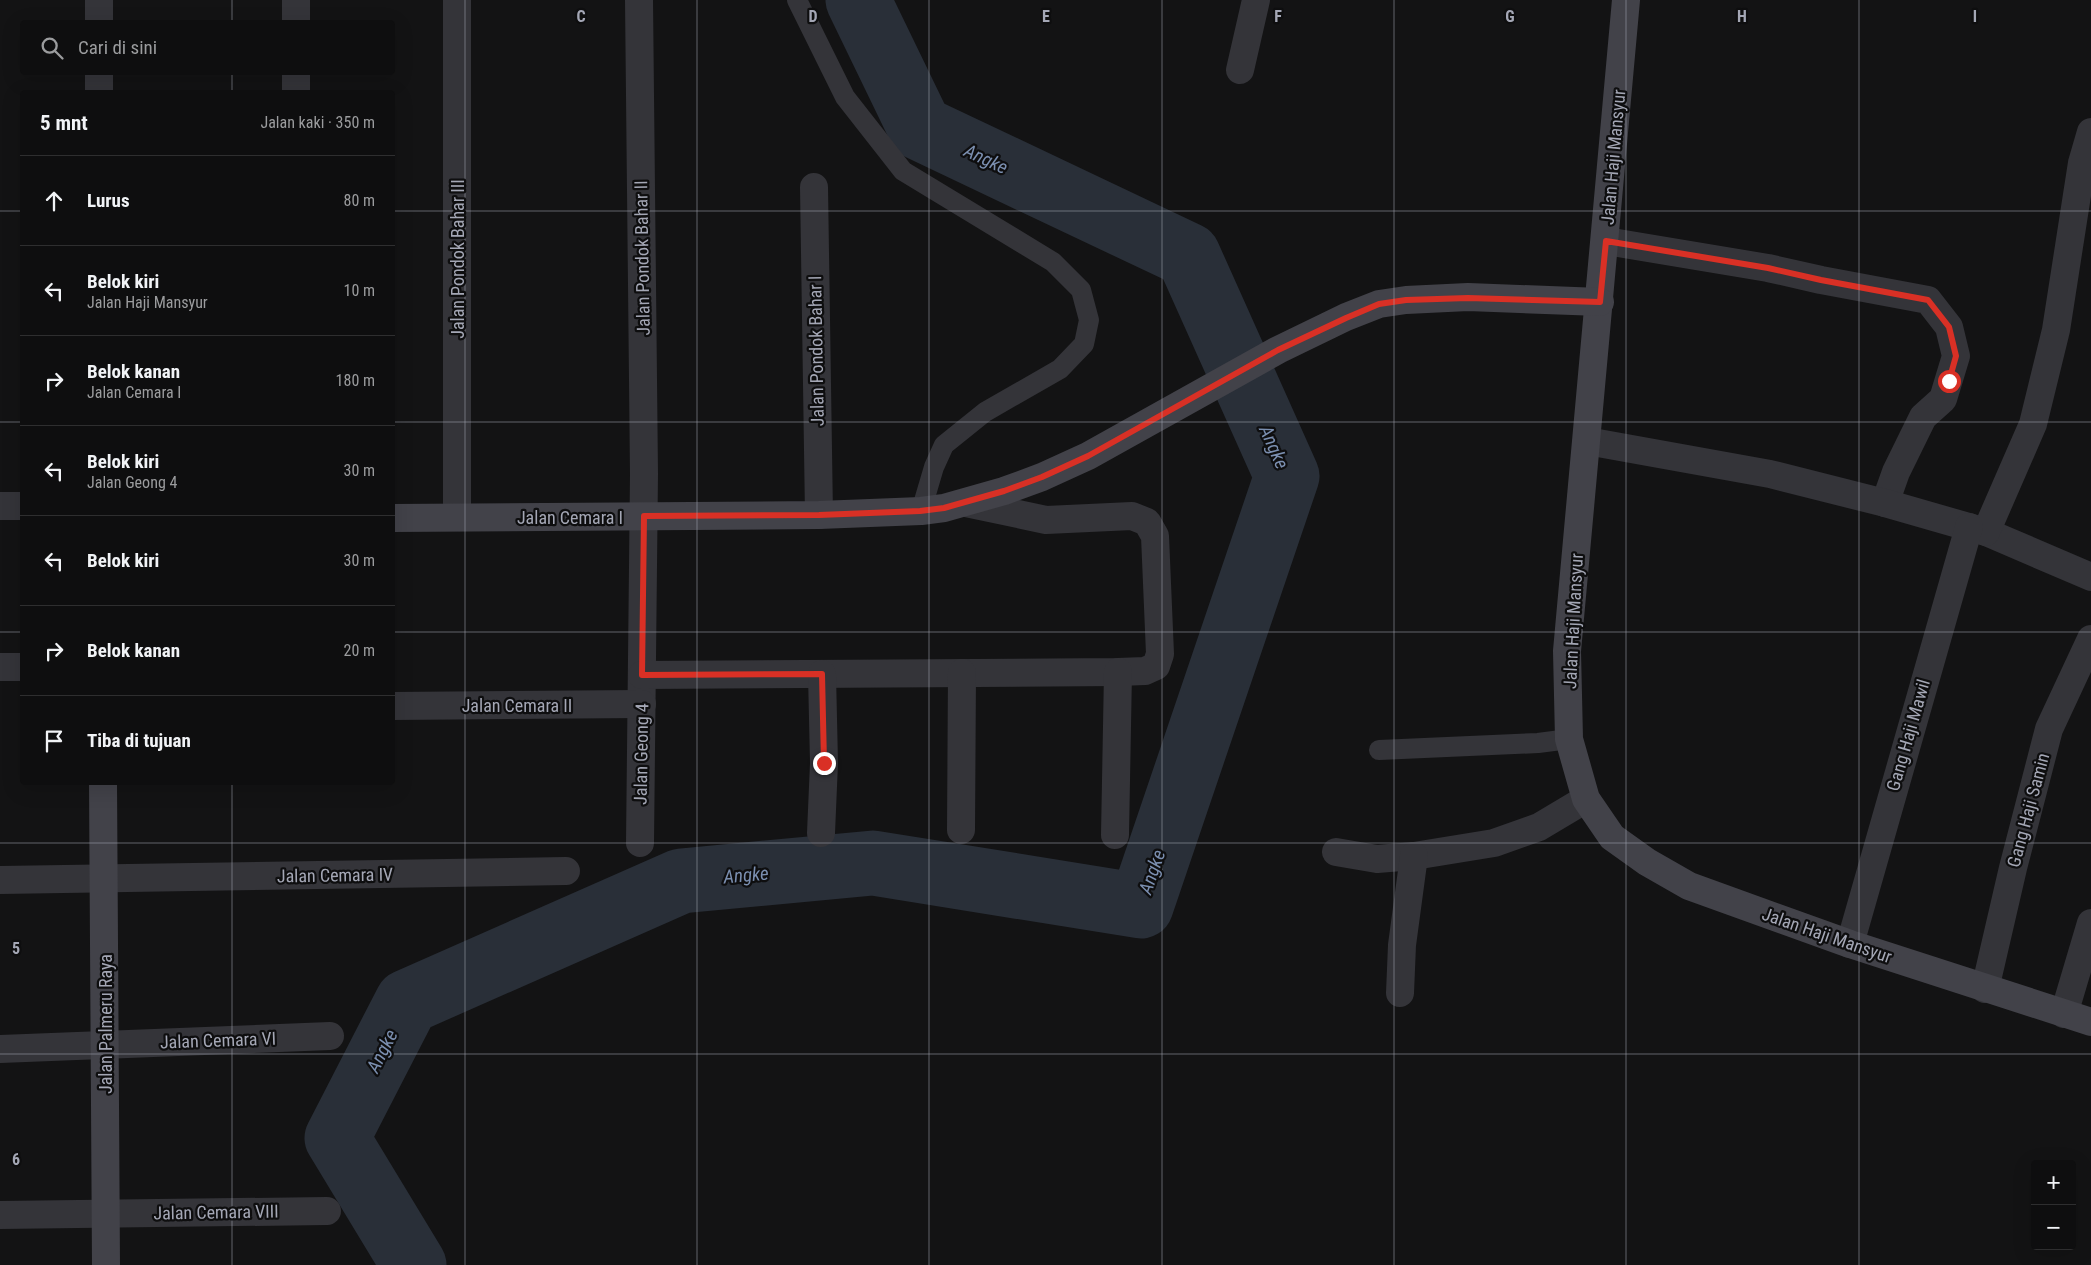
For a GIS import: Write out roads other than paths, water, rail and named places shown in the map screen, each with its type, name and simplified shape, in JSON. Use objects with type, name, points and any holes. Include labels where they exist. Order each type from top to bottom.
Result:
[{"type":"street","points":[[99,0],[99,20]]},
{"type":"street","points":[[296,0],[296,20]]},
{"type":"street","name":"Jalan Pondok Bahar III","points":[[457,0],[457,518]]},
{"type":"street","name":"Jalan Pondok Bahar II","points":[[639,0],[644,516]]},
{"type":"street","points":[[1240,70],[1256,0]]},
{"type":"street","name":"Jalan Haji Mansyur","points":[[1626,0],[1606,241],[1567,651],[1569,739],[1586,799],[1612,837],[1647,862],[1688,886],[1850,944],[2091,1022]]},
{"type":"street","points":[[99,75],[99,90]]},
{"type":"street","points":[[296,75],[296,90]]},
{"type":"street","name":"Gang Haji Mawil","points":[[1850,944],[1978,530],[2033,424],[2056,330],[2082,163],[2091,132]]},
{"type":"street","name":"Jalan Pondok Bahar I","points":[[814,187],[819,515]]},
{"type":"street","points":[[1606,241],[1768,268],[1928,300],[1949,327],[1956,356],[1943,399],[1923,417],[1896,472],[1885,503]]},
{"type":"street","name":"Jalan Cemara I","points":[[395,518],[819,515],[920,511],[966,503],[1042,477],[1088,456],[1278,350],[1379,304],[1406,300],[1468,298],[1600,302]]},
{"type":"street","points":[[1587,440],[1770,474],[1885,503],[1978,530],[2091,577]]},
{"type":"street","points":[[642,675],[1118,672],[1145,671],[1156,666],[1160,654],[1155,536],[1147,522],[1132,516],[1046,520],[966,503]]},
{"type":"street","points":[[0,506],[20,506]]},
{"type":"street","name":"Jalan Geong 4","points":[[640,843],[644,516]]},
{"type":"street","name":"Gang Haji Samin","points":[[1985,989],[2013,868],[2049,729],[2091,639]]},
{"type":"street","points":[[0,667],[20,667]]},
{"type":"street","points":[[1115,835],[1118,672]]},
{"type":"street","points":[[961,830],[962,673]]},
{"type":"street","points":[[821,833],[824,763],[822,674]]},
{"type":"street","name":"Jalan Cemara II","points":[[395,706],[642,704]]},
{"type":"street","name":"Jalan Palmeru Raya","points":[[103,785],[106,1265]]},
{"type":"street","points":[[1336,852],[1377,859],[1414,856],[1494,843],[1539,827],[1586,799]]},
{"type":"street","points":[[1400,993],[1402,945],[1414,856]]},
{"type":"street","name":"Jalan Cemara IV","points":[[0,880],[566,871]]},
{"type":"street","points":[[2064,1014],[2091,922]]},
{"type":"street","name":"Jalan Cemara VI","points":[[0,1049],[330,1036]]},
{"type":"street","name":"Jalan Cemara VIII","points":[[0,1216],[327,1210]]},
{"type":"lane","points":[[797,0],[844,97],[903,171],[1052,262],[1082,290],[1089,320],[1084,344],[1060,369],[985,412],[944,445],[934,467],[920,511]]},
{"type":"lane","points":[[1379,750],[1538,743],[1569,739]]},
{"type":"waterway","name":"Angke","points":[[414,1265],[337,1138],[407,1002],[681,881],[873,863],[1141,906],[1287,476],[1188,255],[920,128],[858,0]]}]
